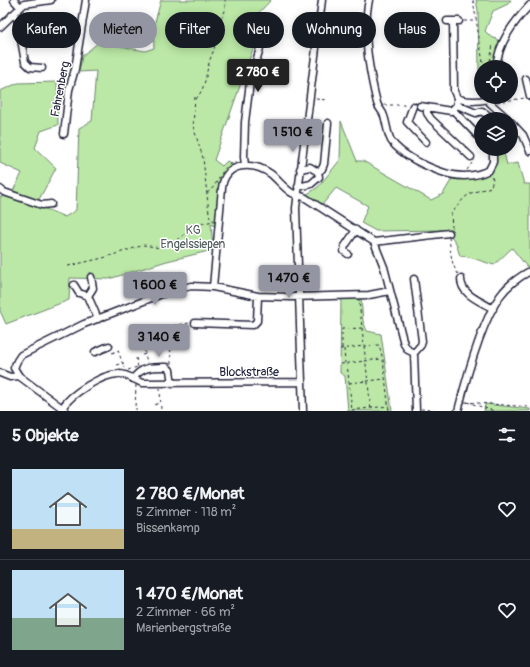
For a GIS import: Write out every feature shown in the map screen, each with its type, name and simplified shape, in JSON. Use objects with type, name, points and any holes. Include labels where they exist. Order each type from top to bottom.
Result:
[{"type":"street","points":[[14,0],[20,8]]},
{"type":"street","points":[[15,12],[28,3],[51,0]]},
{"type":"street","name":"Fahrenberg","points":[[64,134],[69,90],[75,69],[86,0]]},
{"type":"street","points":[[302,411],[298,297],[297,194],[322,0]]},
{"type":"street","points":[[369,0],[367,23],[368,57],[377,105],[384,115],[391,140],[397,147],[424,165],[455,176],[485,172],[492,166],[493,156]]},
{"type":"street","points":[[497,60],[499,50],[504,38],[530,5]]},
{"type":"street","points":[[0,28],[12,15]]},
{"type":"street","points":[[453,21],[454,91],[458,98],[464,100],[474,99]]},
{"type":"street","name":"Fahrenberg","points":[[23,48],[25,62],[30,67],[42,68]]},
{"type":"street","points":[[245,165],[245,122],[250,82],[260,48]]},
{"type":"street","points":[[526,78],[530,96]]},
{"type":"street","points":[[455,108],[458,98]]},
{"type":"street","points":[[491,104],[500,112]]},
{"type":"street","points":[[426,142],[407,122],[417,106],[455,108],[474,113]]},
{"type":"street","points":[[427,107],[427,113],[431,119],[471,157]]},
{"type":"street","points":[[455,108],[474,130]]},
{"type":"street","points":[[318,172],[322,169],[324,164],[328,123]]},
{"type":"street","points":[[518,130],[523,135],[530,150]]},
{"type":"street","points":[[213,287],[223,181],[231,170],[245,165],[267,172],[292,193],[304,197],[374,242],[381,256],[404,344],[408,350],[414,353]]},
{"type":"street","points":[[300,169],[310,167],[318,172]]},
{"type":"street","points":[[298,187],[317,181],[319,177],[318,172]]},
{"type":"street","points":[[0,189],[4,192],[42,205],[51,204]]},
{"type":"street","points":[[348,254],[344,252],[346,246],[356,230]]},
{"type":"street","points":[[374,242],[449,233]]},
{"type":"street","points":[[458,411],[464,401],[483,332],[493,309],[500,296],[509,286],[530,271]]},
{"type":"street","points":[[88,296],[93,288],[91,277]]},
{"type":"street","points":[[414,279],[422,341],[421,345],[414,353],[416,410]]},
{"type":"street","points":[[461,279],[461,286],[465,291],[493,309]]},
{"type":"street","points":[[74,286],[79,293],[88,296],[98,319]]},
{"type":"street","points":[[64,409],[19,376],[15,371],[15,364],[22,355],[64,332],[167,292],[191,286],[213,287],[258,296],[298,297],[358,295],[390,291]]},
{"type":"street","points":[[195,322],[253,325],[258,319],[258,296]]},
{"type":"street","points":[[95,352],[109,346]]},
{"type":"street","points":[[134,380],[139,369],[169,368],[172,384]]},
{"type":"street","points":[[0,373],[10,377],[19,376]]},
{"type":"street","name":"Blockstraße","points":[[64,409],[75,394],[112,374],[120,374],[142,383],[160,384],[302,382]]},
{"type":"path","points":[[68,266],[103,258],[144,245],[160,248],[200,224],[214,220],[210,218],[203,158],[194,126],[196,99],[205,85],[208,65],[215,50],[216,42],[220,40],[220,34],[216,28],[224,11],[225,0]]},
{"type":"path","points":[[473,0],[482,60]]},
{"type":"path","points":[[453,21],[476,21]]},
{"type":"path","points":[[490,60],[493,44]]},
{"type":"path","points":[[518,99],[530,96]]},
{"type":"path","points":[[319,100],[327,100]]},
{"type":"path","points":[[377,105],[417,106]]},
{"type":"path","points":[[309,144],[313,139]]},
{"type":"path","points":[[464,176],[472,161],[471,157]]},
{"type":"path","points":[[461,279],[453,266],[450,256],[449,233],[452,230],[451,214],[464,198],[471,193],[491,187],[493,179],[485,172]]},
{"type":"path","points":[[358,295],[370,411]]},
{"type":"path","points":[[169,368],[171,365],[172,350],[170,342],[170,326],[195,322]]},
{"type":"path","points":[[362,328],[342,330],[343,348],[352,411],[388,406]]},
{"type":"path","points":[[145,341],[142,340],[146,354],[147,368]]},
{"type":"path","points":[[164,342],[170,342]]},
{"type":"path","points":[[340,349],[378,345],[386,379],[389,411]]},
{"type":"path","points":[[112,353],[119,350],[125,371],[139,369],[136,358]]},
{"type":"path","points":[[142,355],[146,354]]},
{"type":"path","points":[[341,364],[382,358]]},
{"type":"path","points":[[117,365],[123,363]]},
{"type":"path","points":[[349,383],[386,379]]},
{"type":"path","points":[[134,380],[136,396],[135,409],[137,409]]},
{"type":"path","points":[[160,384],[161,410]]},
{"type":"path","points":[[464,401],[530,408]]},
{"type":"path","points":[[464,401],[494,411]]},
{"type":"path","points":[[154,405],[161,402]]},
{"type":"path","points":[[416,410],[443,411]]},
{"type":"green space","name":"KG Engelssiepen","points":[[161,0],[271,0],[260,12],[233,12],[233,48],[253,48],[214,160],[222,166],[227,161],[234,165],[222,183],[217,227],[211,224],[213,250],[167,261],[109,279],[70,278],[69,300],[6,324],[0,311],[0,197],[11,195],[22,173],[0,163],[0,91],[18,83],[57,82],[58,125],[41,131],[35,148],[56,168],[36,205],[65,217],[76,210],[79,128],[92,121],[96,71],[79,72],[82,56],[92,48],[130,48],[145,51],[157,48],[157,14]]},
{"type":"green space","points":[[476,0],[511,0],[508,4],[493,11],[485,31],[490,36],[500,41],[495,60],[479,60],[478,10]]},
{"type":"green space","points":[[341,121],[357,161],[363,161],[431,200],[443,194],[453,177],[490,171],[493,156],[505,156],[507,165],[518,163],[524,184],[530,184],[530,266],[527,267],[512,248],[494,265],[469,257],[460,256],[456,243],[447,230],[376,231],[361,223],[368,206],[336,188],[322,205],[306,195],[318,187],[340,160]]},
{"type":"green space","points":[[361,298],[363,321],[367,331],[381,334],[392,411],[348,411],[345,376],[340,373],[341,299]]},
{"type":"green space","points":[[485,404],[530,409],[530,411],[484,411]]}]
